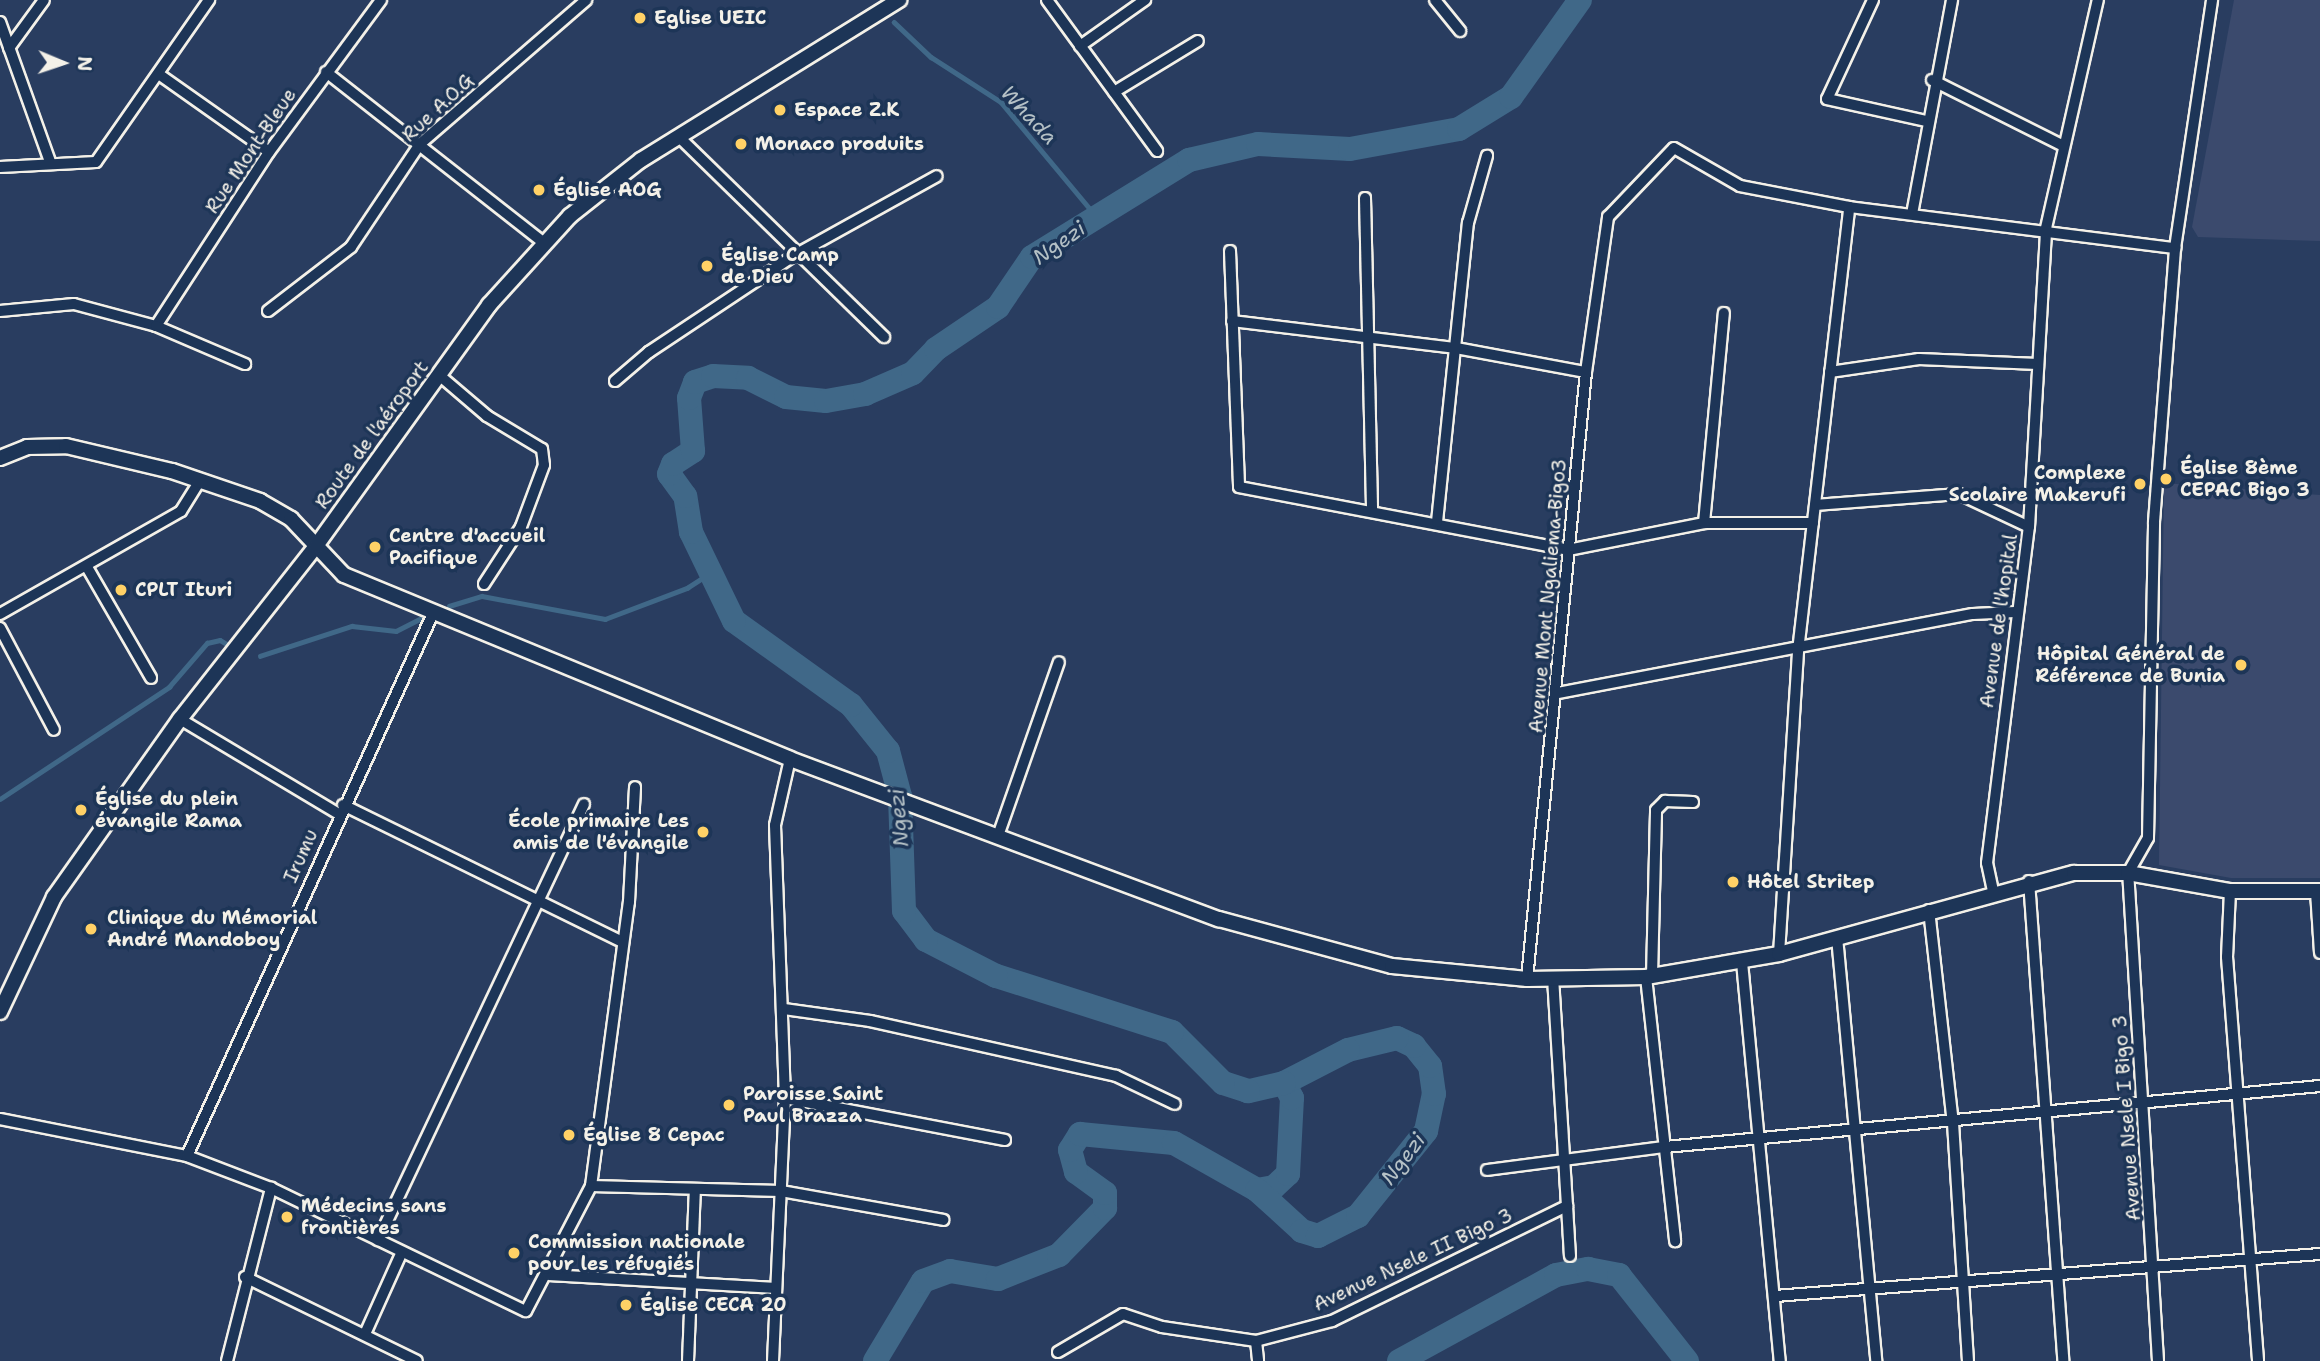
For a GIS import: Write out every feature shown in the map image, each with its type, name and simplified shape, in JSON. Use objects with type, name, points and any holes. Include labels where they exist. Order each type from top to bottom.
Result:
[{"type":"street","points":[[9,48],[44,0]]},
{"type":"street","points":[[0,167],[50,162],[96,162],[160,75],[208,0]]},
{"type":"street","name":"Rue Mont-Bleue","points":[[156,326],[269,152],[380,0]]},
{"type":"street","name":"Rue A.O.G","points":[[268,311],[351,247],[420,144],[586,0]]},
{"type":"street","name":"Route de l'aéroport","points":[[0,1012],[54,897],[180,719],[316,546],[489,305],[544,243],[593,197],[678,136],[899,0]]},
{"type":"street","points":[[1047,0],[1157,150]]},
{"type":"street","points":[[1080,46],[1145,0]]},
{"type":"street","points":[[1435,0],[1461,31]]},
{"type":"street","points":[[1873,0],[1827,99],[1926,121]]},
{"type":"street","points":[[1912,214],[1932,80],[1952,0]]},
{"type":"street","name":"Avenue de l'hopital","points":[[1993,891],[1987,863],[2015,612],[2029,527],[2046,228],[2062,145],[2098,0]]},
{"type":"street","points":[[2128,873],[2148,838],[2154,522],[2175,248],[2212,0]]},
{"type":"street","points":[[0,22],[50,162]]},
{"type":"street","points":[[1114,92],[1198,41]]},
{"type":"street","points":[[326,72],[544,243]]},
{"type":"street","points":[[160,75],[269,152]]},
{"type":"street","points":[[1932,80],[2062,145]]},
{"type":"street","points":[[678,136],[795,255],[884,337]]},
{"type":"street","name":"Avenue Mont Ngaliema-Bigo3","points":[[1527,979],[1558,693],[1567,550],[1586,372],[1608,217],[1674,148],[1740,186],[1849,207]]},
{"type":"street","points":[[1437,522],[1468,223],[1487,156]]},
{"type":"street","points":[[615,381],[649,352],[795,255],[937,176]]},
{"type":"street","points":[[1365,198],[1372,510]]},
{"type":"street","points":[[1779,954],[1798,651],[1849,207],[2046,228],[2063,236],[2175,248]]},
{"type":"street","points":[[1230,251],[1238,487],[1437,522],[1567,550],[1704,523],[1813,523]]},
{"type":"street","points":[[0,311],[74,304],[156,326],[245,363]]},
{"type":"street","points":[[1704,523],[1724,313]]},
{"type":"street","points":[[1231,321],[1456,348],[1586,372]]},
{"type":"street","points":[[1830,372],[1919,359],[2038,364]]},
{"type":"street","points":[[439,375],[487,416],[541,449],[544,465],[521,527],[484,584]]},
{"type":"street","points":[[0,458],[27,447],[66,446],[200,480],[270,507],[291,519],[344,575],[790,759],[874,787],[999,836],[1289,941],[1392,966],[1527,979],[1649,976],[1779,954],[2029,881],[2074,873],[2128,873],[2230,891],[2318,891],[2320,954]]},
{"type":"street","points":[[0,614],[87,567],[181,511],[200,480]]},
{"type":"street","points":[[1815,505],[1959,494],[2029,527]]},
{"type":"street","points":[[87,567],[151,678]]},
{"type":"street","name":"Irumu","points":[[187,1156],[341,810],[434,611]]},
{"type":"street","points":[[1558,693],[1798,651],[1973,614],[2015,612]]},
{"type":"street","points":[[0,628],[54,730]]},
{"type":"street","points":[[999,836],[1059,662]]},
{"type":"street","points":[[180,719],[341,810],[541,901],[621,941]]},
{"type":"street","points":[[773,1361],[785,1098],[784,1009],[775,825],[790,759]]},
{"type":"street","points":[[0,1119],[187,1156],[271,1188],[401,1254],[526,1311],[549,1275],[591,1186],[621,941],[629,902],[635,787]]},
{"type":"street","points":[[1675,1241],[1649,976],[1656,810],[1665,801],[1693,802]]},
{"type":"street","points":[[378,1240],[541,901],[584,804]]},
{"type":"street","name":"Avenue Nsele I Bigo 3","points":[[2128,873],[2158,1361]]},
{"type":"street","points":[[2029,881],[2048,1113],[2063,1361]]},
{"type":"street","points":[[2230,891],[2227,957],[2258,1361]]},
{"type":"street","points":[[1929,910],[1953,1123],[1968,1361]]},
{"type":"street","points":[[1837,937],[1876,1361]]},
{"type":"street","points":[[1742,962],[1780,1361]]},
{"type":"street","points":[[1553,979],[1570,1256]]},
{"type":"street","points":[[784,1009],[870,1021],[1116,1076],[1175,1104]]},
{"type":"street","points":[[1487,1170],[1665,1147],[1953,1123],[2320,1086]]},
{"type":"street","points":[[785,1098],[1005,1140]]},
{"type":"street","points":[[591,1186],[781,1191],[943,1220]]},
{"type":"street","points":[[227,1361],[245,1277],[271,1188]]},
{"type":"street","points":[[688,1361],[695,1190]]},
{"type":"street","name":"Avenue Nsele II Bigo 3","points":[[1058,1352],[1132,1313],[1162,1327],[1256,1341],[1332,1321],[1567,1206]]},
{"type":"street","points":[[365,1334],[401,1254]]},
{"type":"street","points":[[1775,1296],[2059,1278],[2320,1254]]},
{"type":"street","points":[[549,1275],[691,1281],[776,1288]]},
{"type":"street","points":[[245,1277],[417,1361]]},
{"type":"street","points":[[1256,1341],[1258,1361]]},
{"type":"shaded area","points":[[2234,0],[2320,0],[2320,241],[2198,237],[2192,227]]},
{"type":"shaded area","name":"Hôpital Général de Référence de Bunia","points":[[2164,483],[2320,495],[2320,878],[2231,878],[2159,865]]},
{"type":"waterway","name":"Ngezi","points":[[875,1361],[923,1281],[950,1271],[998,1279],[1059,1255],[1105,1208],[1105,1193],[1076,1172],[1070,1150],[1080,1134],[1174,1143],[1257,1190],[1302,1231],[1318,1236],[1358,1216],[1426,1131],[1434,1094],[1430,1066],[1414,1046],[1397,1038],[1348,1050],[1284,1083],[1248,1091],[1223,1083],[1172,1032],[996,976],[926,940],[904,911],[900,796],[888,751],[851,705],[734,621],[691,532],[685,496],[669,474],[673,464],[693,451],[689,398],[695,382],[713,376],[748,378],[786,397],[826,401],[865,394],[913,373],[936,349],[998,307],[1032,257],[1189,160],[1258,144],[1350,149],[1459,129],[1511,97],[1580,0]]},
{"type":"waterway","name":"Whada","points":[[894,22],[931,57],[1001,102],[1096,216]]},
{"type":"waterway","points":[[449,606],[482,596],[605,619],[687,588],[713,571]]},
{"type":"waterway","points":[[260,656],[352,626],[396,631],[420,619]]},
{"type":"waterway","points":[[0,799],[169,687],[207,643],[220,640],[230,646]]},
{"type":"waterway","points":[[1257,1190],[1274,1187],[1288,1174],[1292,1098],[1284,1083]]},
{"type":"waterway","name":"Ngezi","points":[[1399,1361],[1556,1275],[1588,1269],[1619,1275],[1687,1361]]},
{"type":"place","name":"Eglise UEIC","points":[[640,18]]},
{"type":"place","name":"Espace Z.K","points":[[780,110]]},
{"type":"place","name":"Monaco produits","points":[[741,144]]},
{"type":"place","name":"Église AOG","points":[[539,190]]},
{"type":"place","name":"Église Camp de Dieu","points":[[707,266]]},
{"type":"place","name":"Église 8ème CEPAC Bigo 3","points":[[2166,479]]},
{"type":"place","name":"Complexe Scolaire Makerufi","points":[[2140,484]]},
{"type":"place","name":"Centre d'accueil Pacifique","points":[[375,547]]},
{"type":"place","name":"CPLT Ituri","points":[[121,590]]},
{"type":"place","name":"Hôpital Général de Référence de Bunia","points":[[2241,665]]},
{"type":"place","name":"Église du plein évangile Rama","points":[[81,810]]},
{"type":"place","name":"École primaire Les amis de l'évangile","points":[[703,832]]},
{"type":"place","name":"Hôtel Stritep","points":[[1733,882]]},
{"type":"place","name":"Clinique du Mémorial André Mandoboy","points":[[91,929]]},
{"type":"place","name":"Paroisse Saint Paul Brazza","points":[[729,1105]]},
{"type":"place","name":"Église 8 Cepac","points":[[569,1135]]},
{"type":"place","name":"Médecins sans frontières","points":[[287,1217]]},
{"type":"place","name":"Commission nationale pour les réfugiés","points":[[514,1253]]},
{"type":"place","name":"Église CECA 20","points":[[626,1305]]}]
